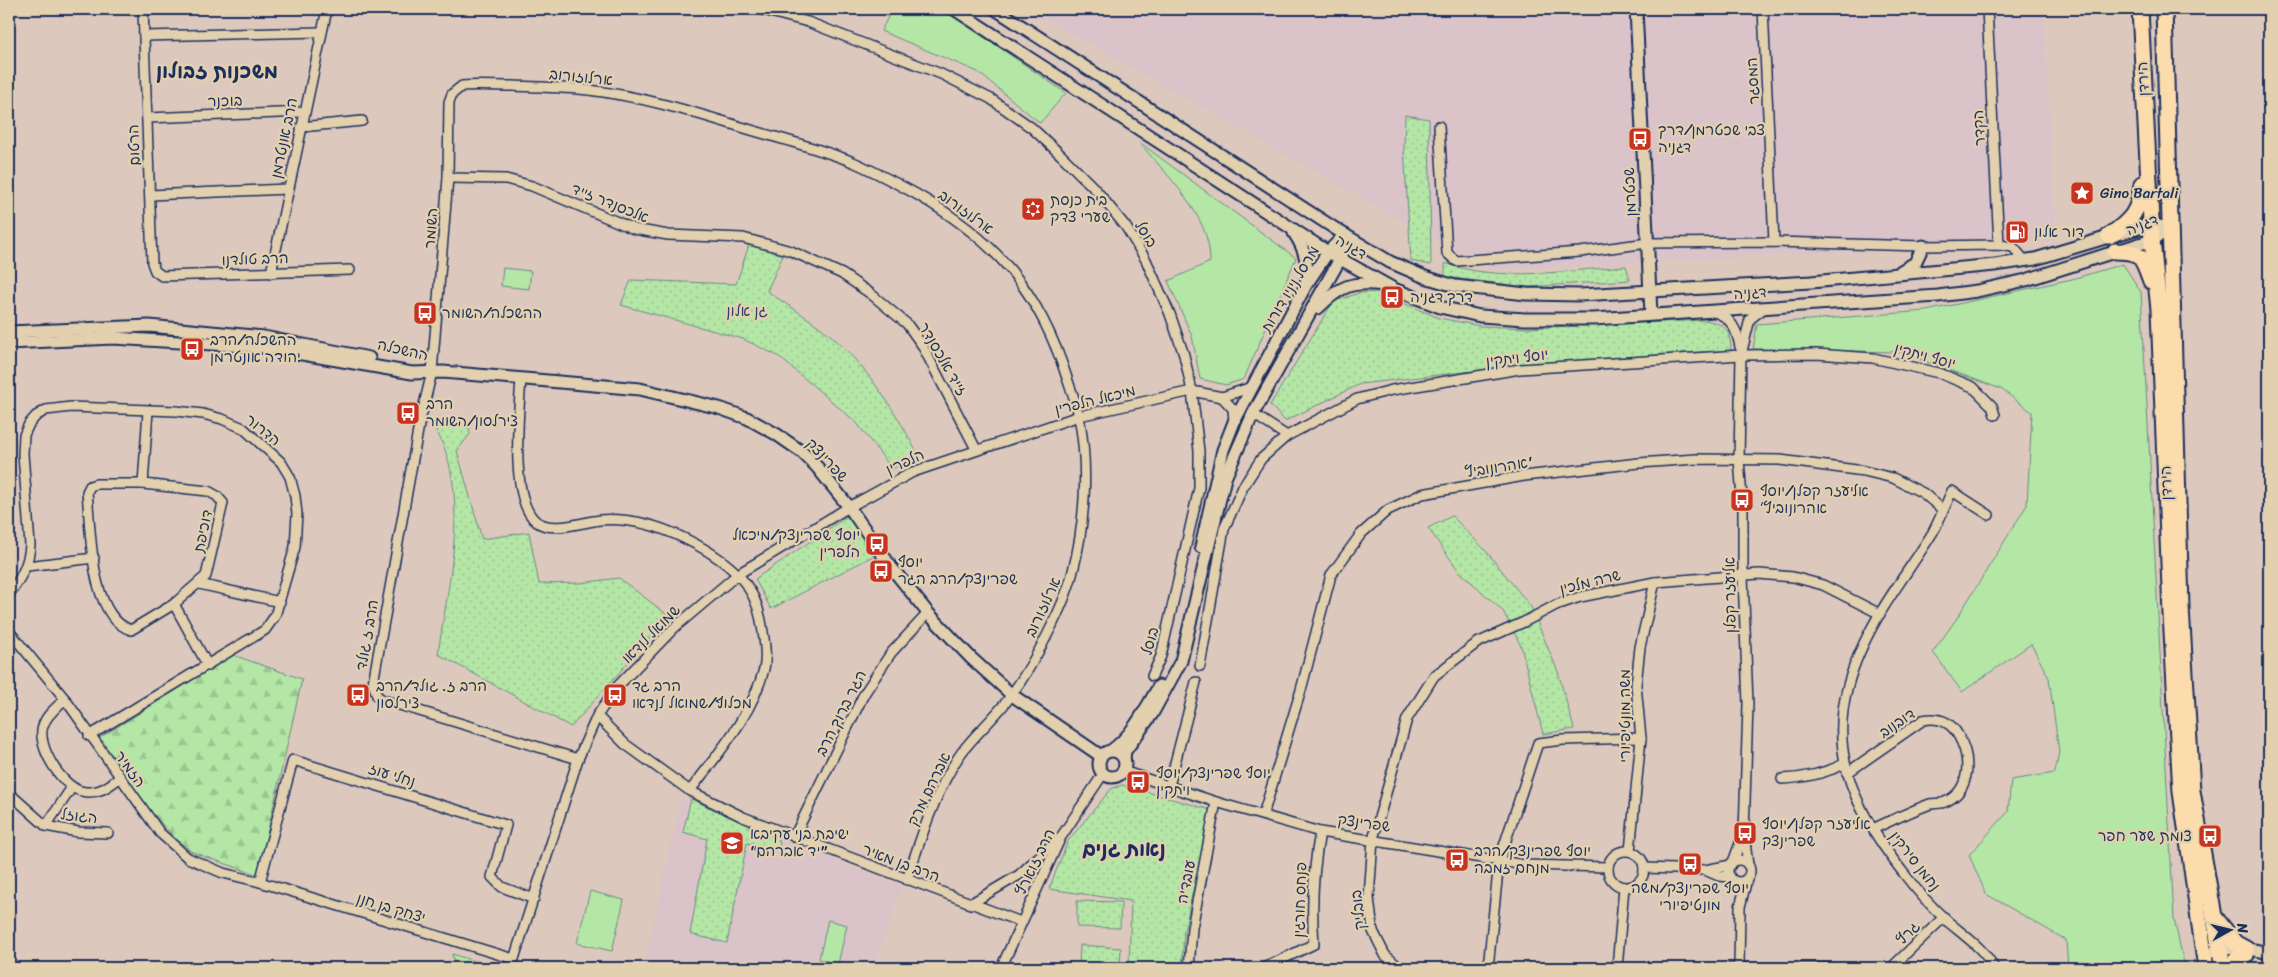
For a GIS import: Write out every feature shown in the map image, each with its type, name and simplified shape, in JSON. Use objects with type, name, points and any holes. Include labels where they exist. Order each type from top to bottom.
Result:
[{"type":"highway","name":"הירדן","points":[[2140,9],[2152,240],[2158,297],[2170,614],[2181,792],[2205,963]]},
{"type":"highway","name":"הירדן","points":[[2164,9],[2181,607],[2191,781],[2213,914],[2223,961]]},
{"type":"highway","points":[[2109,236],[2126,224],[2140,202],[2146,127]]},
{"type":"highway","points":[[2115,251],[2131,251],[2139,256],[2144,262],[2158,297]]},
{"type":"highway","points":[[2213,914],[2230,938],[2246,952],[2237,959],[2223,961]]},
{"type":"street","name":"הרטום","points":[[143,9],[152,263],[155,271],[162,276]]},
{"type":"street","name":"הרב אונטרמן","points":[[272,273],[287,189],[326,9]]},
{"type":"street","name":"בוסל","points":[[758,9],[808,22],[941,74],[991,99],[1032,128],[1096,190],[1131,235],[1146,260],[1170,314],[1184,356],[1192,391],[1199,451],[1199,488],[1161,656],[1152,676]]},
{"type":"street","name":"דגניה","points":[[954,9],[1328,252],[1387,285],[1440,307],[1480,316],[1525,319],[1594,319],[1893,300],[1977,290],[2026,280],[2152,240],[2171,229]]},
{"type":"street","name":"דגניה","points":[[995,9],[1345,235],[1390,262],[1425,277],[1455,286],[1526,294],[1580,295],[1887,276],[2025,260],[2080,246],[2152,224],[2171,229]]},
{"type":"street","name":"שכטרמן","points":[[1636,9],[1652,314]]},
{"type":"street","name":"המסגר","points":[[1763,9],[1774,242]]},
{"type":"street","name":"הקדר","points":[[1987,9],[1999,245]]},
{"type":"street","points":[[144,36],[321,32]]},
{"type":"street","name":"ארלוזורוב","points":[[457,89],[470,86],[542,87],[589,90],[625,96],[714,118],[844,159],[905,188],[952,215],[984,240],[1011,268],[1028,292],[1045,323],[1064,368],[1079,416],[1083,447],[1083,502],[1072,577],[1058,612],[1012,695]]},
{"type":"street","name":"השומר","points":[[432,372],[448,178],[449,102],[452,94],[457,89]]},
{"type":"street","name":"בוכנר","points":[[147,118],[304,112]]},
{"type":"street","points":[[301,127],[362,121]]},
{"type":"street","points":[[1439,126],[1447,253],[1456,261],[1580,252],[1648,243],[1774,242],[1924,246],[1999,245],[2014,247],[2025,260]]},
{"type":"street","name":"אלכסנדר זייד","points":[[448,178],[506,179],[532,186],[634,229],[649,233],[743,238],[764,243]]},
{"type":"street","points":[[150,195],[287,189]]},
{"type":"street","points":[[1290,227],[1302,244],[1306,256],[1306,285]]},
{"type":"street","name":"מרסל ניניו דורות","points":[[1107,753],[1120,745],[1141,717],[1174,659],[1223,450],[1234,422],[1306,285],[1328,252],[1345,235]]},
{"type":"street","name":"מרסל ניניו דורות","points":[[1124,765],[1125,751],[1152,714],[1181,661],[1225,478],[1253,414],[1340,259],[1345,235]]},
{"type":"street","name":"זייד אלכסנדר","points":[[764,243],[814,260],[842,274],[871,294],[907,324],[930,359],[976,449]]},
{"type":"street","points":[[1887,276],[1915,264],[1924,246]]},
{"type":"street","name":"הרב טולדנו","points":[[162,276],[350,270]]},
{"type":"street","points":[[1308,318],[1333,293],[1342,287],[1364,283],[1387,285]]},
{"type":"street","name":"אליעזר קפלן","points":[[1741,355],[1750,319],[1754,314],[1768,307]]},
{"type":"street","name":"אליעזר קפלן","points":[[1709,311],[1721,314],[1733,323],[1741,355],[1739,459],[1743,511],[1743,576],[1748,704],[1744,834],[1748,865]]},
{"type":"street","name":"ההשכלה","points":[[9,332],[149,326],[245,335],[273,338],[432,372]]},
{"type":"street","name":"ההשכלה","points":[[9,343],[113,338],[262,347],[412,373],[432,372]]},
{"type":"street","name":"יוסף ויתקין","points":[[1200,666],[1224,528],[1243,487],[1260,459],[1287,436],[1357,399],[1392,390],[1520,369],[1741,355],[1816,354],[1873,358],[1903,363],[1946,376],[1973,387],[1992,406],[1995,415]]},
{"type":"street","name":"שפרינצק","points":[[432,372],[640,389],[684,398],[747,418],[776,434],[802,452],[849,507],[891,567],[928,613],[971,658],[1012,695],[1107,753]]},
{"type":"street","name":"הרב ז גולד","points":[[432,372],[417,435],[373,683],[374,690],[383,700],[578,759]]},
{"type":"street","points":[[521,379],[518,427],[520,486],[524,504],[537,522],[550,527],[602,520],[631,522],[663,529],[692,542],[738,574],[749,589],[762,622],[765,667],[755,696],[742,721],[690,791]]},
{"type":"street","points":[[1234,422],[1233,409],[1222,397],[1252,387]]},
{"type":"street","name":"מיכאל הלפרין","points":[[976,449],[1079,416],[1192,391],[1222,397]]},
{"type":"street","name":"הדרור","points":[[9,594],[27,566],[30,545],[23,454],[24,435],[29,424],[36,416],[46,410],[71,407],[202,414],[222,419],[243,428],[280,462],[290,477],[296,496],[295,547],[275,616],[265,630],[90,736]]},
{"type":"street","points":[[142,484],[148,411]]},
{"type":"street","points":[[1253,414],[1287,436]]},
{"type":"street","name":"הלפרין","points":[[849,507],[913,472],[976,449]]},
{"type":"street","name":"אהרונוביץ'","points":[[1263,815],[1301,690],[1331,575],[1361,534],[1388,510],[1422,494],[1524,476],[1639,464],[1739,459],[1814,463],[1893,478],[1923,494],[1943,510]]},
{"type":"street","name":"דוכיפת","points":[[96,484],[142,484],[208,491],[217,496],[223,503],[206,576],[174,604],[136,629],[131,630],[124,628],[116,622],[107,611],[100,593],[87,492],[90,486],[96,484]]},
{"type":"street","name":"נחמן סירקין","points":[[1989,515],[1952,490],[1934,530],[1864,642],[1847,690],[1842,717],[1846,768],[1861,811],[1905,876],[1944,917],[1978,948],[1994,968]]},
{"type":"street","name":"שמואל לנדאו","points":[[514,959],[578,759],[597,716],[616,688],[674,628],[738,574],[849,507]]},
{"type":"street","points":[[27,566],[94,558]]},
{"type":"street","name":"שרה מלכין","points":[[1373,839],[1407,719],[1434,676],[1477,643],[1556,605],[1580,597],[1655,582],[1759,574],[1792,577],[1823,585],[1880,614]]},
{"type":"street","name":"משה מונטיפיורי","points":[[1630,851],[1641,738],[1636,685],[1640,647],[1655,582]]},
{"type":"street","points":[[199,584],[280,602]]},
{"type":"street","points":[[174,604],[208,666]]},
{"type":"street","name":"הגר ברוך הרב","points":[[794,837],[864,694],[891,653],[928,613]]},
{"type":"street","name":"הזמיר","points":[[9,630],[65,699],[119,778],[160,833],[188,858],[224,873],[260,882]]},
{"type":"street","points":[[1169,786],[1196,682]]},
{"type":"street","name":"אברהם מרק","points":[[907,880],[923,832],[938,797],[961,754],[1012,695]]},
{"type":"street","name":"הגוזל","points":[[65,699],[52,711],[43,725],[41,735],[44,749],[53,765],[72,787],[86,792],[105,790],[119,778]]},
{"type":"street","name":"הרב בן מאיר","points":[[597,716],[624,744],[690,791],[743,817],[1021,922]]},
{"type":"street","name":"דובנוב","points":[[1846,768],[1923,720],[1935,718],[1943,720],[1954,729],[1964,746],[1968,762],[1966,779],[1958,792],[1945,802],[1932,804],[1873,829]]},
{"type":"street","points":[[1488,968],[1499,861],[1538,744],[1563,740],[1641,738]]},
{"type":"street","points":[[1107,753],[1119,753],[1124,765],[1116,776],[1107,776],[1103,774],[1099,765],[1107,753]]},
{"type":"street","name":"נחלי עוז","points":[[260,882],[293,760],[506,825],[492,877],[502,887],[534,899]]},
{"type":"street","name":"שפרינצק","points":[[1124,765],[1169,786],[1216,802],[1320,832],[1373,839],[1525,865],[1608,867]]},
{"type":"street","points":[[1782,779],[1807,778],[1846,768]]},
{"type":"street","name":"הרב זוארץ","points":[[1001,968],[1061,837],[1103,774]]},
{"type":"street","name":"הגוזל","points":[[46,826],[72,787]]},
{"type":"street","name":"הגוזל","points":[[9,794],[46,826],[78,832],[108,833]]},
{"type":"street","name":"עובדיה","points":[[1189,968],[1192,928],[1216,802]]},
{"type":"street","name":"פנחס חורגין","points":[[1264,968],[1314,944],[1312,897],[1314,868],[1320,832]]},
{"type":"street","name":"אליעזר קפלן","points":[[1732,864],[1744,834]]},
{"type":"street","points":[[970,904],[1019,875],[1061,837]]},
{"type":"street","name":"בובליק","points":[[1373,839],[1369,898],[1373,931],[1385,955],[1400,968]]},
{"type":"street","points":[[1624,851],[1630,851],[1640,857],[1644,868],[1641,880],[1636,884],[1624,887],[1614,882],[1608,867],[1613,856],[1624,851]]},
{"type":"street","points":[[1644,868],[1705,870],[1743,861],[1748,865],[1750,872],[1740,907],[1735,968],[1749,968]]},
{"type":"street","points":[[1732,864],[1728,871],[1740,907]]},
{"type":"street","points":[[1705,870],[1741,882],[1747,878]]},
{"type":"street","name":"יצחק בן חנן","points":[[260,882],[514,959]]},
{"type":"street","points":[[1617,968],[1624,887]]},
{"type":"street","name":"גרץ","points":[[1891,968],[1944,917]]},
{"type":"street","points":[[2246,952],[2267,952]]},
{"type":"street","points":[[2205,963],[2223,961]]},
{"type":"street","points":[[1801,968],[1842,968]]},
{"type":"shaded area","points":[[1029,9],[2044,9],[2056,241],[1489,270]]},
{"type":"shaded area","name":"ישיבת בני עקיבא \"יד אברהם\"","points":[[681,798],[902,887],[873,968],[644,968]]},
{"type":"green space","points":[[892,9],[943,9],[1066,93],[1040,123],[978,72],[881,31]]},
{"type":"green space","points":[[1405,115],[1429,119],[1431,265],[1411,261],[1404,148]]},
{"type":"green space","points":[[1139,142],[1296,258],[1244,379],[1226,385],[1200,379],[1192,336],[1168,281],[1210,262],[1208,245],[1203,228],[1185,197]]},
{"type":"green space","name":"גן אלון","points":[[749,245],[784,253],[767,291],[822,329],[839,343],[863,369],[902,424],[918,455],[892,469],[856,422],[778,356],[743,339],[621,305],[631,280],[736,284]]},
{"type":"green space","points":[[1445,263],[1466,269],[1511,274],[1534,274],[1626,266],[1630,280],[1528,287],[1445,277]]},
{"type":"green space","points":[[2123,264],[2141,292],[2174,919],[2185,968],[2068,968],[2066,940],[1986,894],[1969,855],[2008,812],[2011,780],[2055,773],[2059,752],[2049,678],[2031,644],[1962,692],[1933,652],[1957,618],[2027,505],[2032,412],[2001,389],[1900,352],[1753,349],[1757,324],[1926,311],[2072,279]]},
{"type":"green space","points":[[503,268],[531,271],[529,289],[501,286]]},
{"type":"green space","points":[[1377,292],[1439,318],[1480,326],[1527,328],[1705,320],[1717,323],[1728,332],[1731,350],[1549,362],[1360,384],[1285,421],[1270,405],[1333,302],[1359,293]]},
{"type":"green space","points":[[468,420],[470,434],[457,451],[482,539],[529,532],[539,584],[580,583],[619,578],[669,616],[571,727],[438,654],[451,567],[455,507],[452,478],[445,450],[433,425]]},
{"type":"green space","points":[[849,515],[875,555],[771,609],[755,579]]},
{"type":"green space","points":[[1452,516],[1486,551],[1531,607],[1558,672],[1574,729],[1543,734],[1521,646],[1503,611],[1459,571],[1428,528]]},
{"type":"green space","points":[[233,655],[302,679],[258,875],[192,852],[174,837],[139,799],[96,740]]},
{"type":"green space","points":[[1122,785],[1211,810],[1184,931],[1182,968],[1129,968],[1131,901],[1049,889],[1068,841],[1111,789]]},
{"type":"green space","points":[[691,799],[779,839],[780,850],[747,843],[727,943],[690,934],[707,839],[683,832]]},
{"type":"green space","points":[[590,891],[624,900],[612,951],[577,943]]},
{"type":"green space","points":[[1077,901],[1121,902],[1120,928],[1077,927]]},
{"type":"green space","points":[[828,920],[847,925],[838,964],[819,959]]},
{"type":"green space","points":[[1080,945],[1121,948],[1120,968],[1079,968]]},
{"type":"green space","points":[[452,954],[496,968],[456,968]]},
{"type":"place","name":"צבי שכטרמן/דרך דגניה","points":[[1640,139]]},
{"type":"place","name":"Gino Bartali","points":[[2082,193]]},
{"type":"place","name":"בית כנסת שערי צדק","points":[[1033,209]]},
{"type":"place","name":"דור אלון","points":[[2017,232]]},
{"type":"place","name":"דרך דגניה","points":[[1392,297]]},
{"type":"place","name":"ההשכלה/השומר","points":[[425,313]]},
{"type":"place","name":"ההשכלה/הרב יהודה אונטרמן","points":[[192,349]]},
{"type":"place","name":"הרב צירלסון/השומר","points":[[408,413]]},
{"type":"place","name":"אליעזר קפלן/יוסף אהרונוביץ׳","points":[[1742,500]]},
{"type":"place","name":"יוסף שפרינצק/מיכאל הלפרין","points":[[877,544]]},
{"type":"place","name":"יוסף שפרינצק/הרב הגר","points":[[881,571]]},
{"type":"place","name":"הרב ז. גולד/הרב צירלסון","points":[[358,695]]},
{"type":"place","name":"הרב גד מכלוף/שמואל לנדאו","points":[[615,695]]},
{"type":"place","name":"יוסף שפרינצק/יוסף ויתקין","points":[[1138,782]]},
{"type":"place","name":"אליעזר קפלן/יוסף שפרינצק","points":[[1745,833]]},
{"type":"place","name":"צומת שער חפר","points":[[2210,836]]},
{"type":"place","name":"ישיבת בני עקיבא \"יד אברהם\"","points":[[732,843]]},
{"type":"place","name":"יוסף שפרינצק/הרב מנחם זמבה","points":[[1457,860]]},
{"type":"place","name":"יוסף שפרינצק/משה מונטיפיורי","points":[[1690,864]]},
{"type":"district","name":"משכנות זבולון","points":[[217,71]]},
{"type":"district","name":"נאות גנים","points":[[1124,849]]}]
